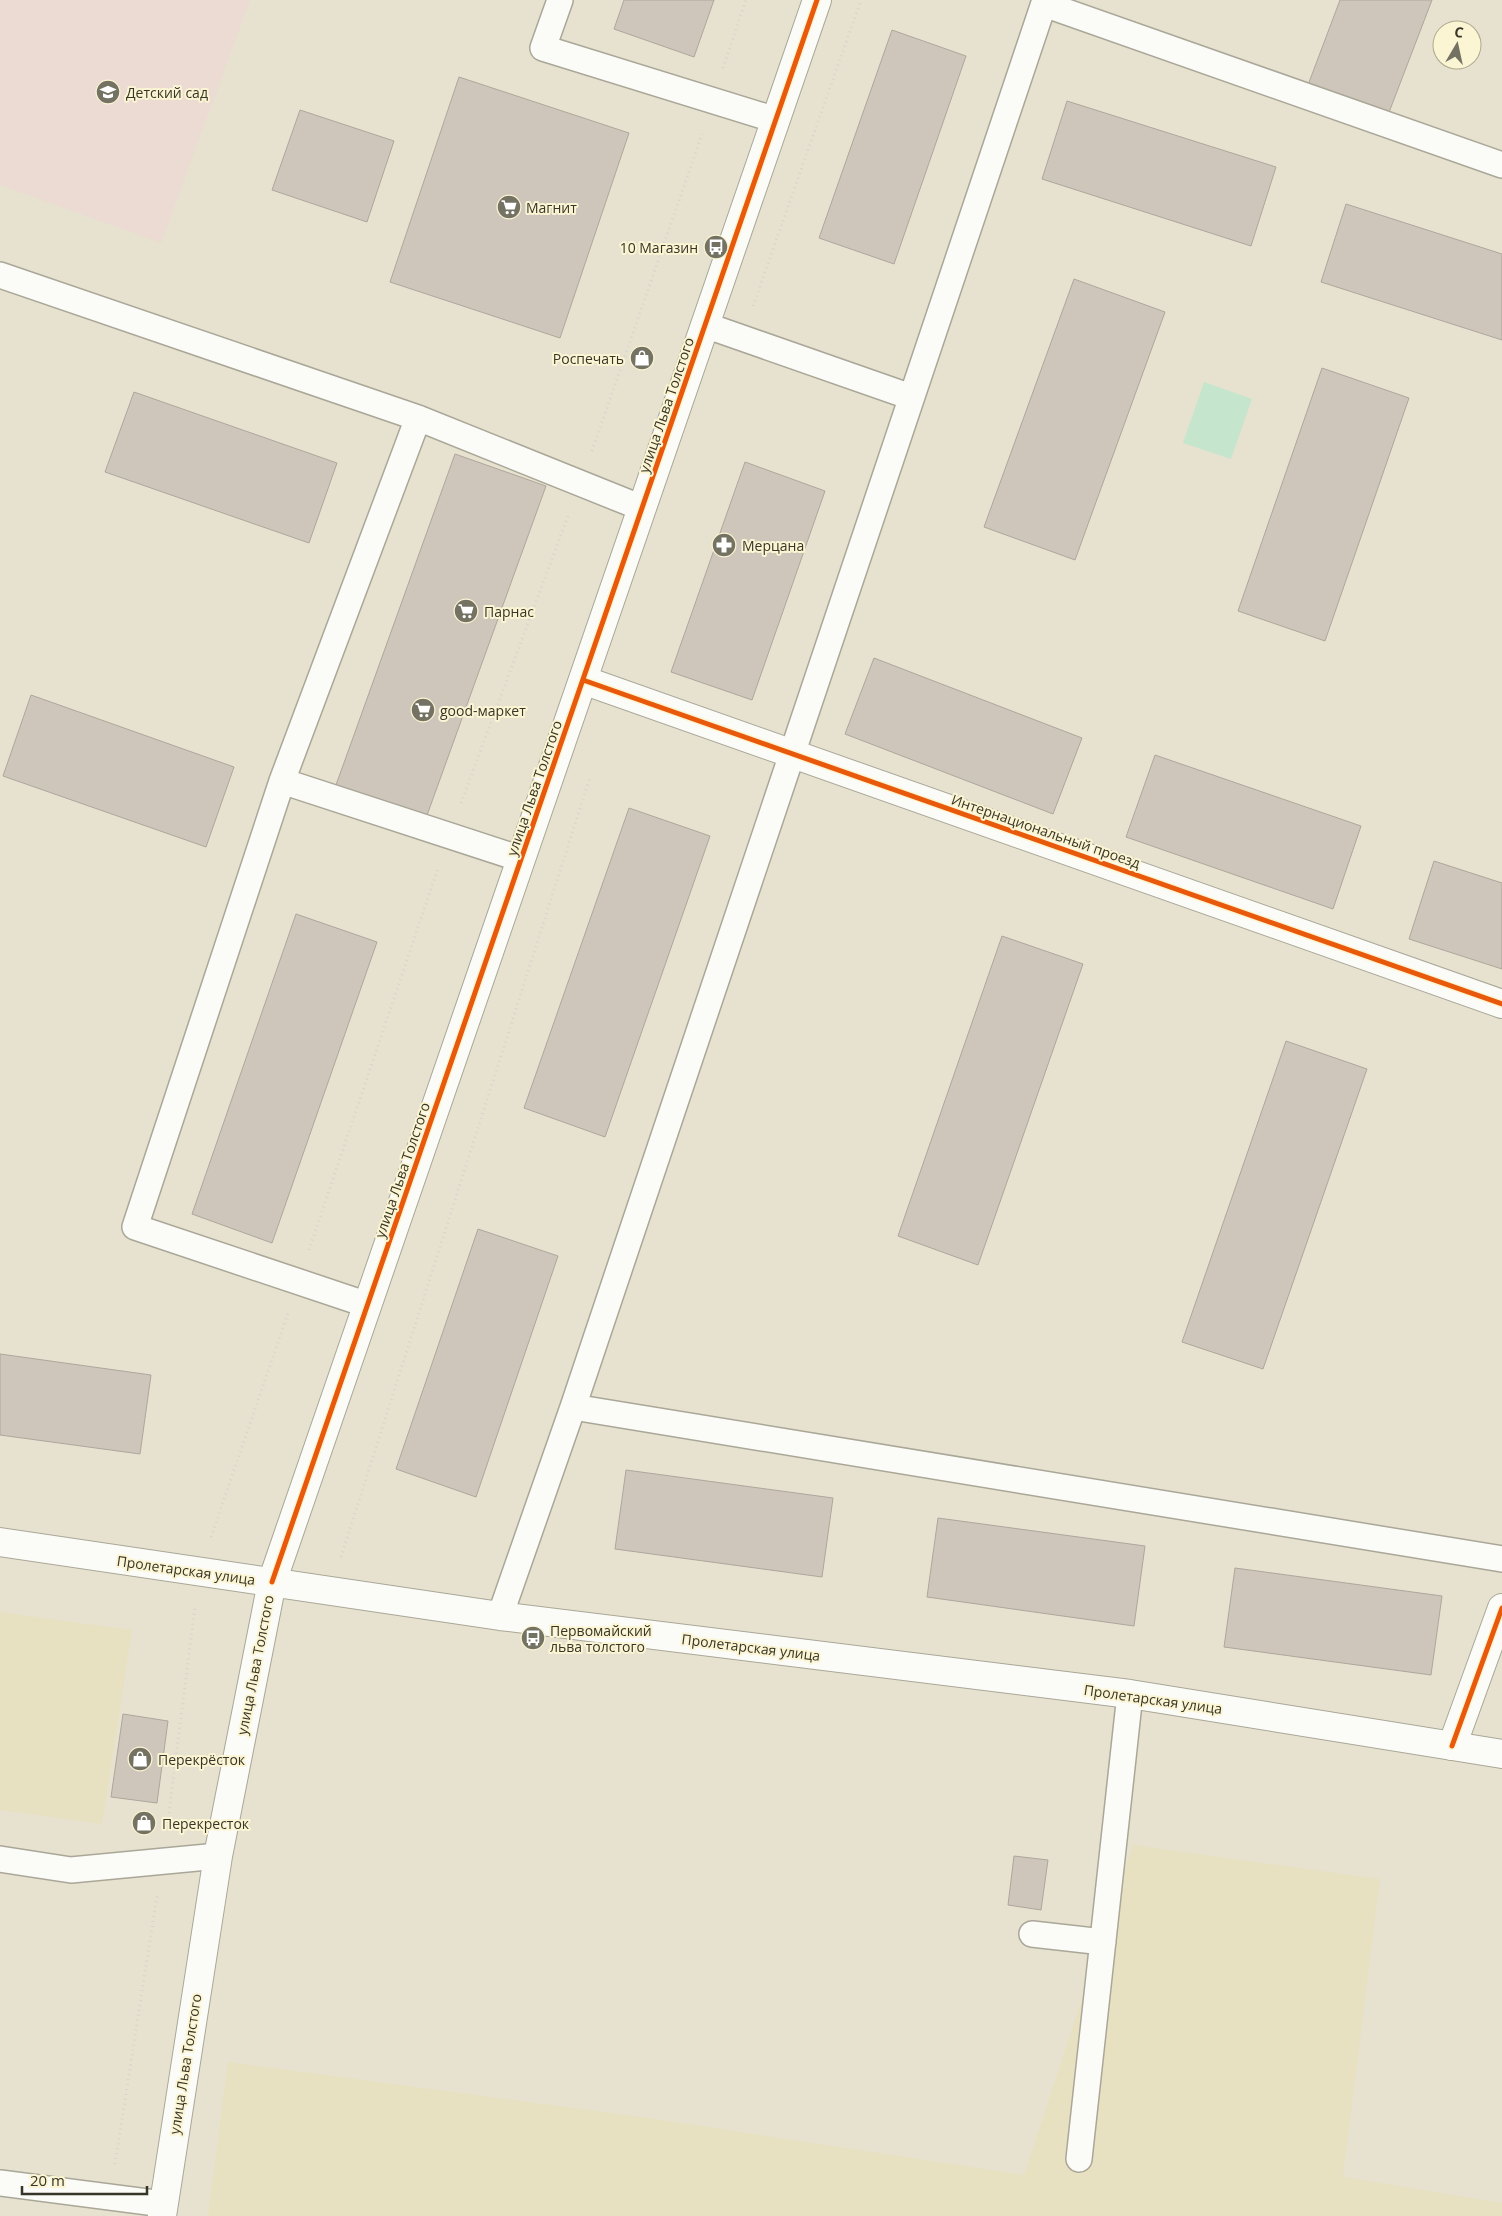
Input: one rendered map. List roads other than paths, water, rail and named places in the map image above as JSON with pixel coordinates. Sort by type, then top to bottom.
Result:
[{"type":"street","name":"улица Льва Толстого","points":[[162,2210],[218,1856],[272,1582],[817,0]]},
{"type":"street","name":"Интернациональный проезд","points":[[583,680],[1502,1004]]},
{"type":"street","name":"Пролетарская улица","points":[[0,1542],[500,1616],[1130,1694],[1502,1754]]},
{"type":"street","points":[[1452,1746],[1502,1608]]},
{"type":"lane","points":[[560,0],[543,48],[776,120]]},
{"type":"lane","points":[[500,1616],[573,1407],[1044,2],[1502,165]]},
{"type":"lane","points":[[0,275],[418,418],[642,508]]},
{"type":"lane","points":[[705,326],[911,397]]},
{"type":"lane","points":[[368,1305],[136,1226],[282,781],[418,418]]},
{"type":"lane","points":[[282,781],[521,859]]},
{"type":"lane","points":[[573,1407],[1502,1559]]},
{"type":"lane","points":[[1080,2160],[1130,1694]]},
{"type":"lane","points":[[0,1859],[71,1870],[218,1856]]},
{"type":"lane","points":[[1032,1934],[1103,1942]]},
{"type":"lane","points":[[0,2183],[162,2210]]},
{"type":"place","name":"Детский сад","points":[[108,92]]},
{"type":"place","name":"Магнит","points":[[509,207]]},
{"type":"place","name":"10 Магазин","points":[[716,247]]},
{"type":"place","name":"Роспечать","points":[[642,358]]},
{"type":"place","name":"Мерцана","points":[[724,545]]},
{"type":"place","name":"Парнас","points":[[466,611]]},
{"type":"place","name":"good-маркет","points":[[423,710]]},
{"type":"place","name":"Первомайский льва толстого","points":[[533,1638]]},
{"type":"place","name":"Перекрёсток","points":[[140,1759]]},
{"type":"place","name":"Перекресток","points":[[144,1823]]}]
